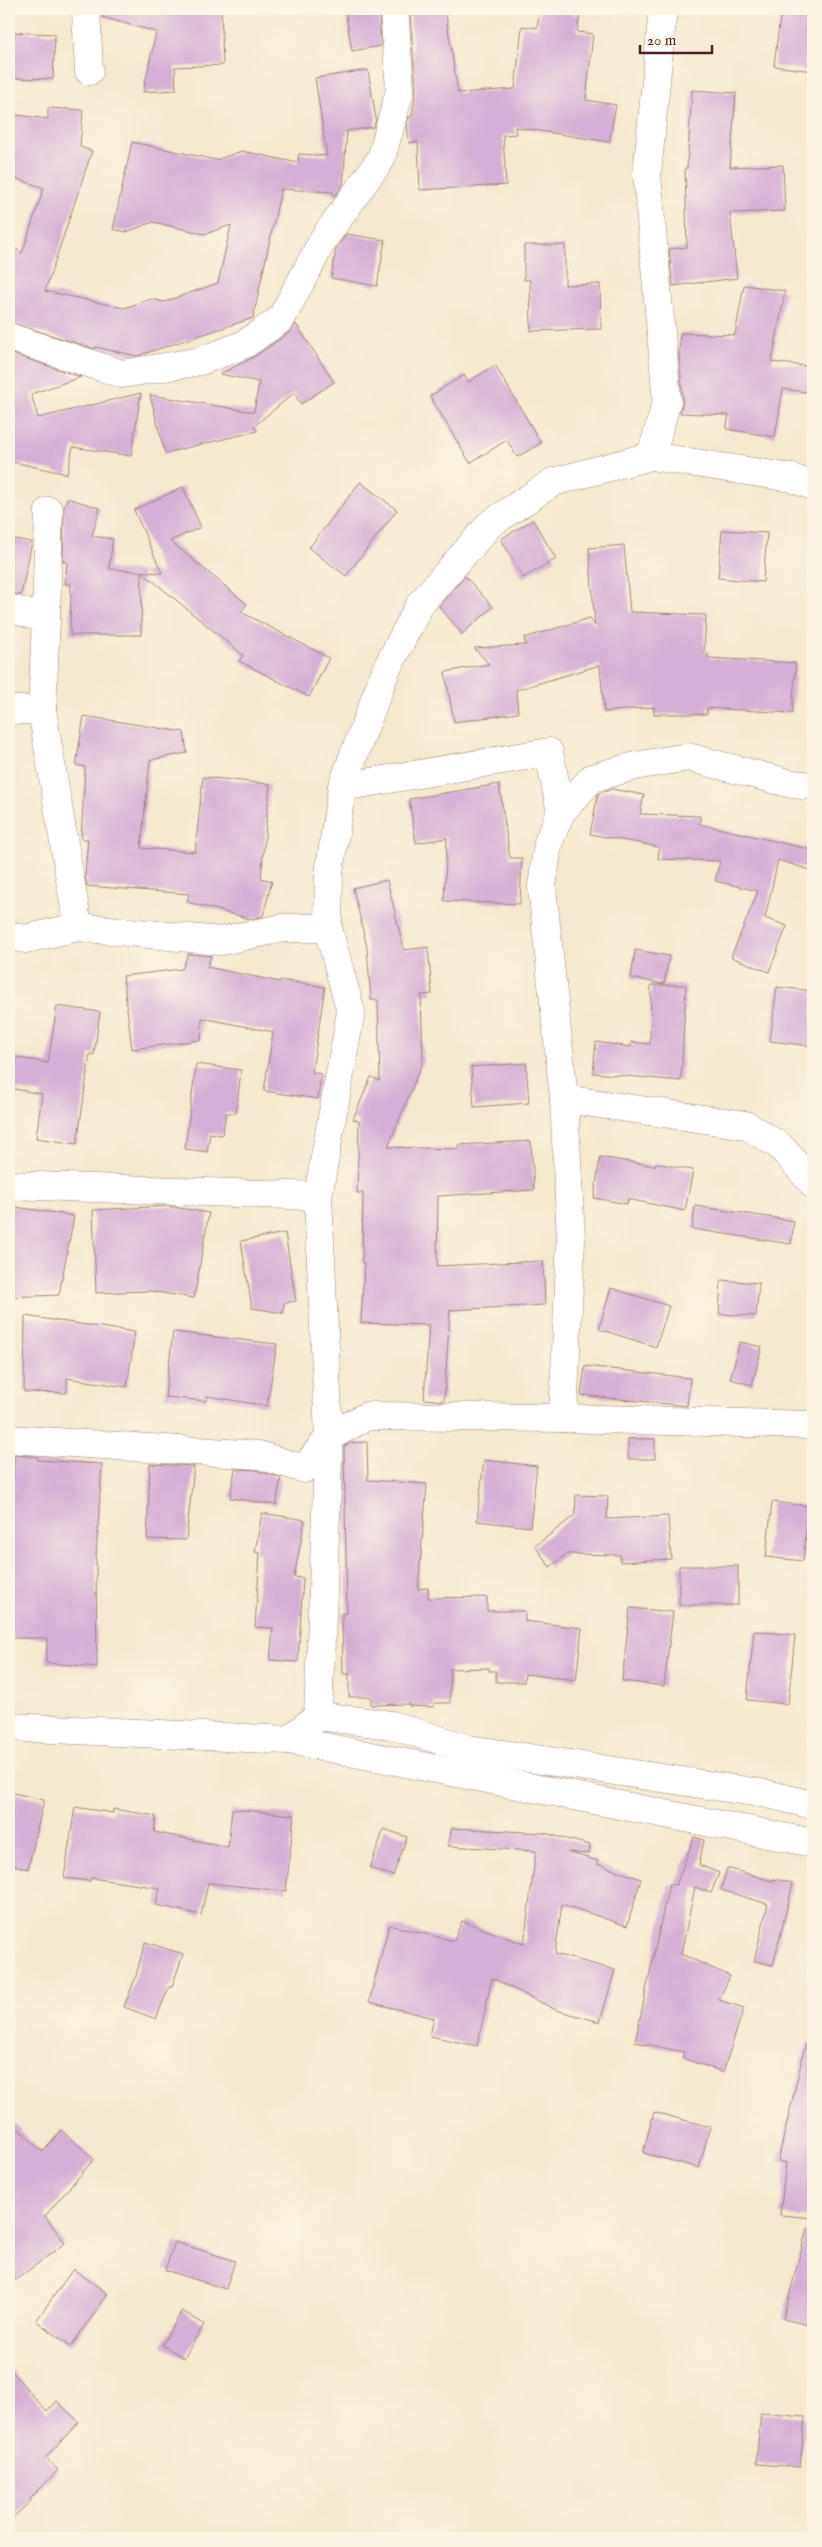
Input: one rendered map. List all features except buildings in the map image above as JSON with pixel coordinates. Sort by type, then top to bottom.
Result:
[{"type":"street","points":[[86,9],[89,71]]},
{"type":"street","points":[[9,337],[122,374],[202,361],[245,344],[281,319],[324,238],[382,159],[400,90],[394,9]]},
{"type":"street","points":[[651,456],[667,401],[647,174],[663,9]]},
{"type":"street","points":[[318,1716],[329,1436],[318,1196],[351,1012],[328,928],[329,873],[342,787],[386,670],[420,604],[490,524],[553,482],[651,456],[792,478],[813,486]]},
{"type":"street","points":[[49,511],[42,710],[78,927]]},
{"type":"street","points":[[9,608],[46,619]]},
{"type":"street","points":[[9,710],[42,710]]},
{"type":"street","points":[[342,787],[549,752],[561,812]]},
{"type":"street","points":[[563,1418],[570,1239],[564,1099],[542,887],[548,843],[561,812],[592,778],[635,766],[688,757],[792,784],[813,786]]},
{"type":"street","points":[[9,936],[25,939],[78,927],[220,941],[283,928],[328,928]]},
{"type":"street","points":[[564,1099],[746,1125],[780,1146],[813,1184]]},
{"type":"street","points":[[9,1185],[318,1196]]},
{"type":"street","points":[[9,1440],[259,1455],[304,1469],[329,1436],[367,1416],[563,1418],[813,1425]]},
{"type":"street","points":[[289,1740],[318,1716],[392,1725],[469,1749],[767,1794],[813,1805]]},
{"type":"street","points":[[9,1727],[289,1740],[813,1843]]}]
